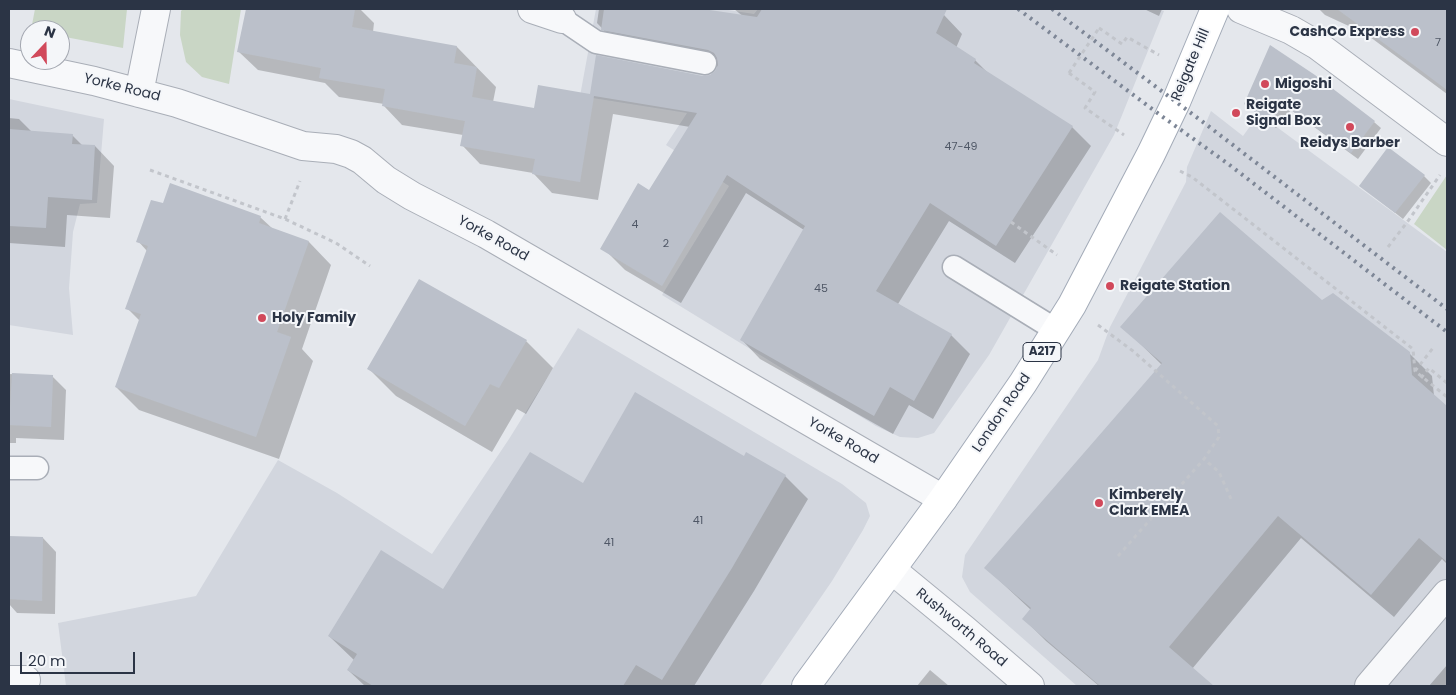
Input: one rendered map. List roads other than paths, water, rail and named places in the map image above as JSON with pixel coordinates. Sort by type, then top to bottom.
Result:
[{"type":"main road","name":"Reigate Hill","points":[[1167,120],[1215,9]]},
{"type":"main road","name":"London Road","points":[[806,686],[943,500],[1023,383],[1072,305],[1167,120]]},
{"type":"street","points":[[139,93],[156,9]]},
{"type":"street","points":[[532,9],[562,19]]},
{"type":"street","points":[[1241,9],[1292,30],[1317,45],[1447,142]]},
{"type":"street","name":"Yorke Road","points":[[9,63],[94,81],[177,103],[303,146],[336,149],[357,157],[386,180],[412,196],[486,234],[943,500]]},
{"type":"street","name":"Rushworth Road","points":[[892,570],[966,630],[1030,686]]},
{"type":"street","points":[[1369,686],[1447,594]]},
{"type":"lane","points":[[562,19],[596,42],[705,63]]},
{"type":"lane","points":[[954,267],[1056,330]]},
{"type":"lane","points":[[9,468],[37,468]]},
{"type":"railway","points":[[1018,9],[1227,163],[1447,332]]},
{"type":"railway","points":[[1052,9],[1447,309]]},
{"type":"place","name":"CashCo Express","points":[[1415,32]]},
{"type":"place","name":"Migoshi","points":[[1265,84]]},
{"type":"place","name":"Reigate Signal Box","points":[[1236,113]]},
{"type":"place","name":"Reidys Barber","points":[[1350,127]]},
{"type":"place","name":"Reigate Station","points":[[1110,286]]},
{"type":"place","name":"Holy Family","points":[[262,318]]},
{"type":"place","name":"Kimberely Clark EMEA","points":[[1099,503]]}]
